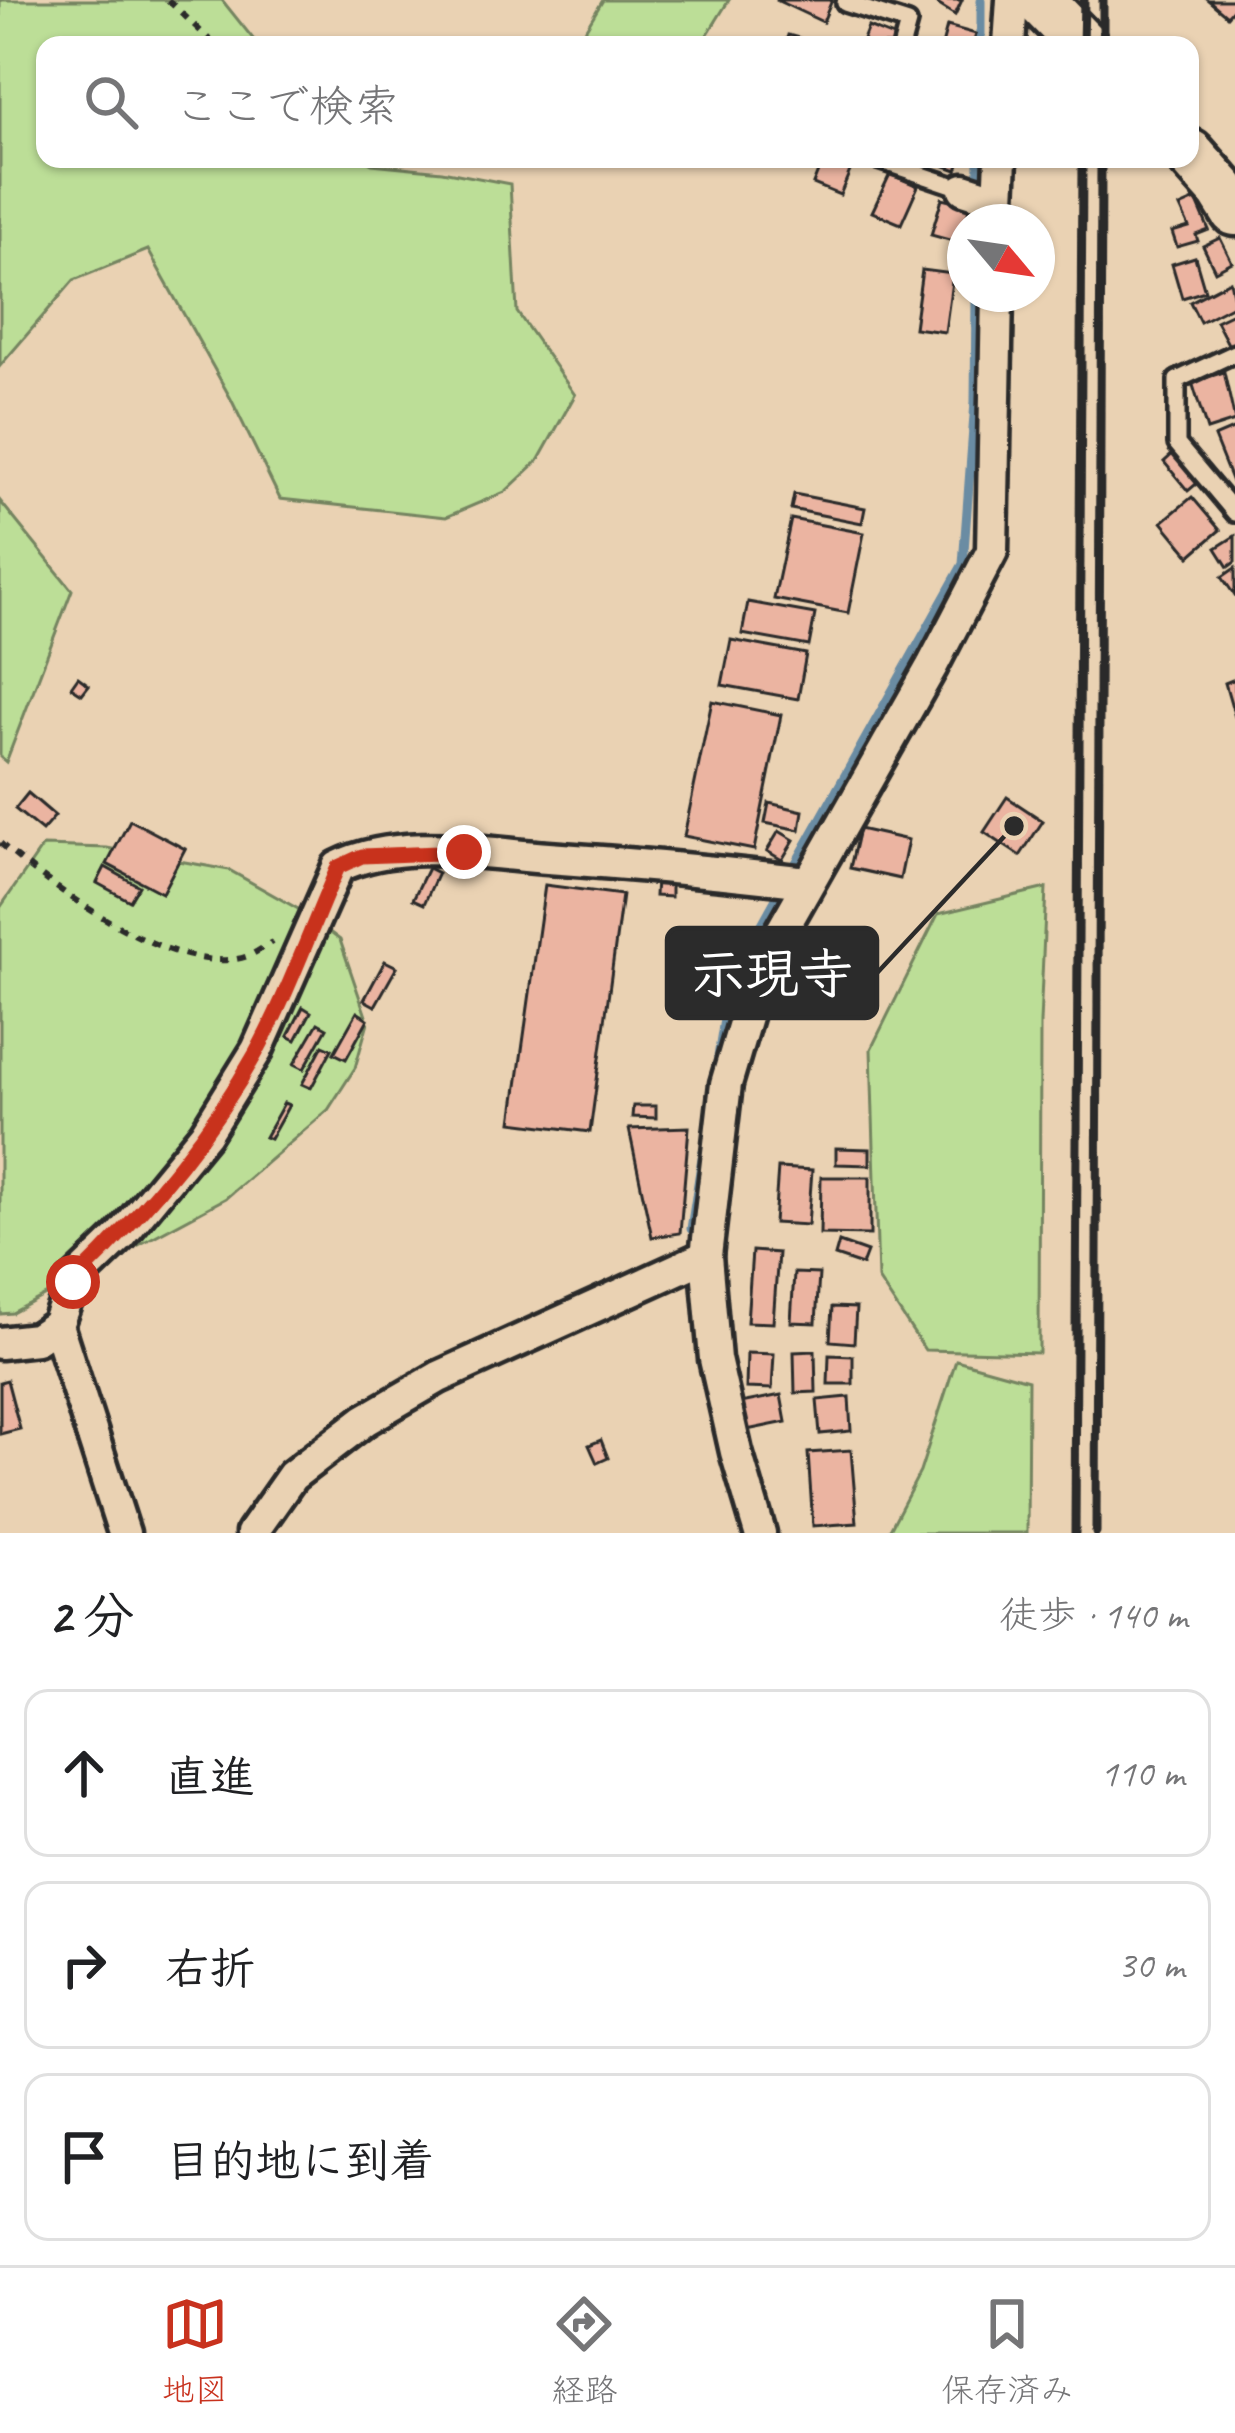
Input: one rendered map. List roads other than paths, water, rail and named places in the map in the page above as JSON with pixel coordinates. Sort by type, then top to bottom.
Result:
[{"type":"main road","points":[[1039,0],[1074,36]]},
{"type":"main road","points":[[1199,163],[1231,193]]},
{"type":"street","points":[[1010,36],[1012,0]]},
{"type":"street","points":[[987,202],[998,168]]},
{"type":"street","points":[[760,1533],[715,1359],[706,1256],[726,1084],[760,969],[794,880],[932,666],[992,551],[997,312]]},
{"type":"street","points":[[0,1343],[36,1339],[57,1325],[73,1282],[121,1236],[205,1134],[257,1050],[338,867],[362,856],[464,852],[794,880]]},
{"type":"street","points":[[252,1533],[292,1476],[365,1420],[439,1376],[706,1256]]},
{"type":"street","points":[[57,1325],[124,1533]]},
{"type":"lane","points":[[846,0],[844,3],[908,23],[904,36]]},
{"type":"lane","points":[[898,168],[987,202]]},
{"type":"lane","points":[[1235,353],[1177,380],[1177,401],[1178,444],[1235,513]]},
{"type":"waterway","points":[[981,0],[981,36]]},
{"type":"waterway","points":[[978,204],[979,168]]},
{"type":"waterway","points":[[716,1070],[730,981],[963,564],[975,402],[976,312]]},
{"type":"waterway","points":[[691,1229],[703,1151]]},
{"type":"railway","points":[[1083,36],[1084,0]]},
{"type":"railway","points":[[1103,0],[1103,36]]},
{"type":"railway","points":[[1075,1533],[1082,168]]},
{"type":"railway","points":[[1096,1533],[1101,168]]},
{"type":"place","name":"示現寺","points":[[1014,826]]}]
